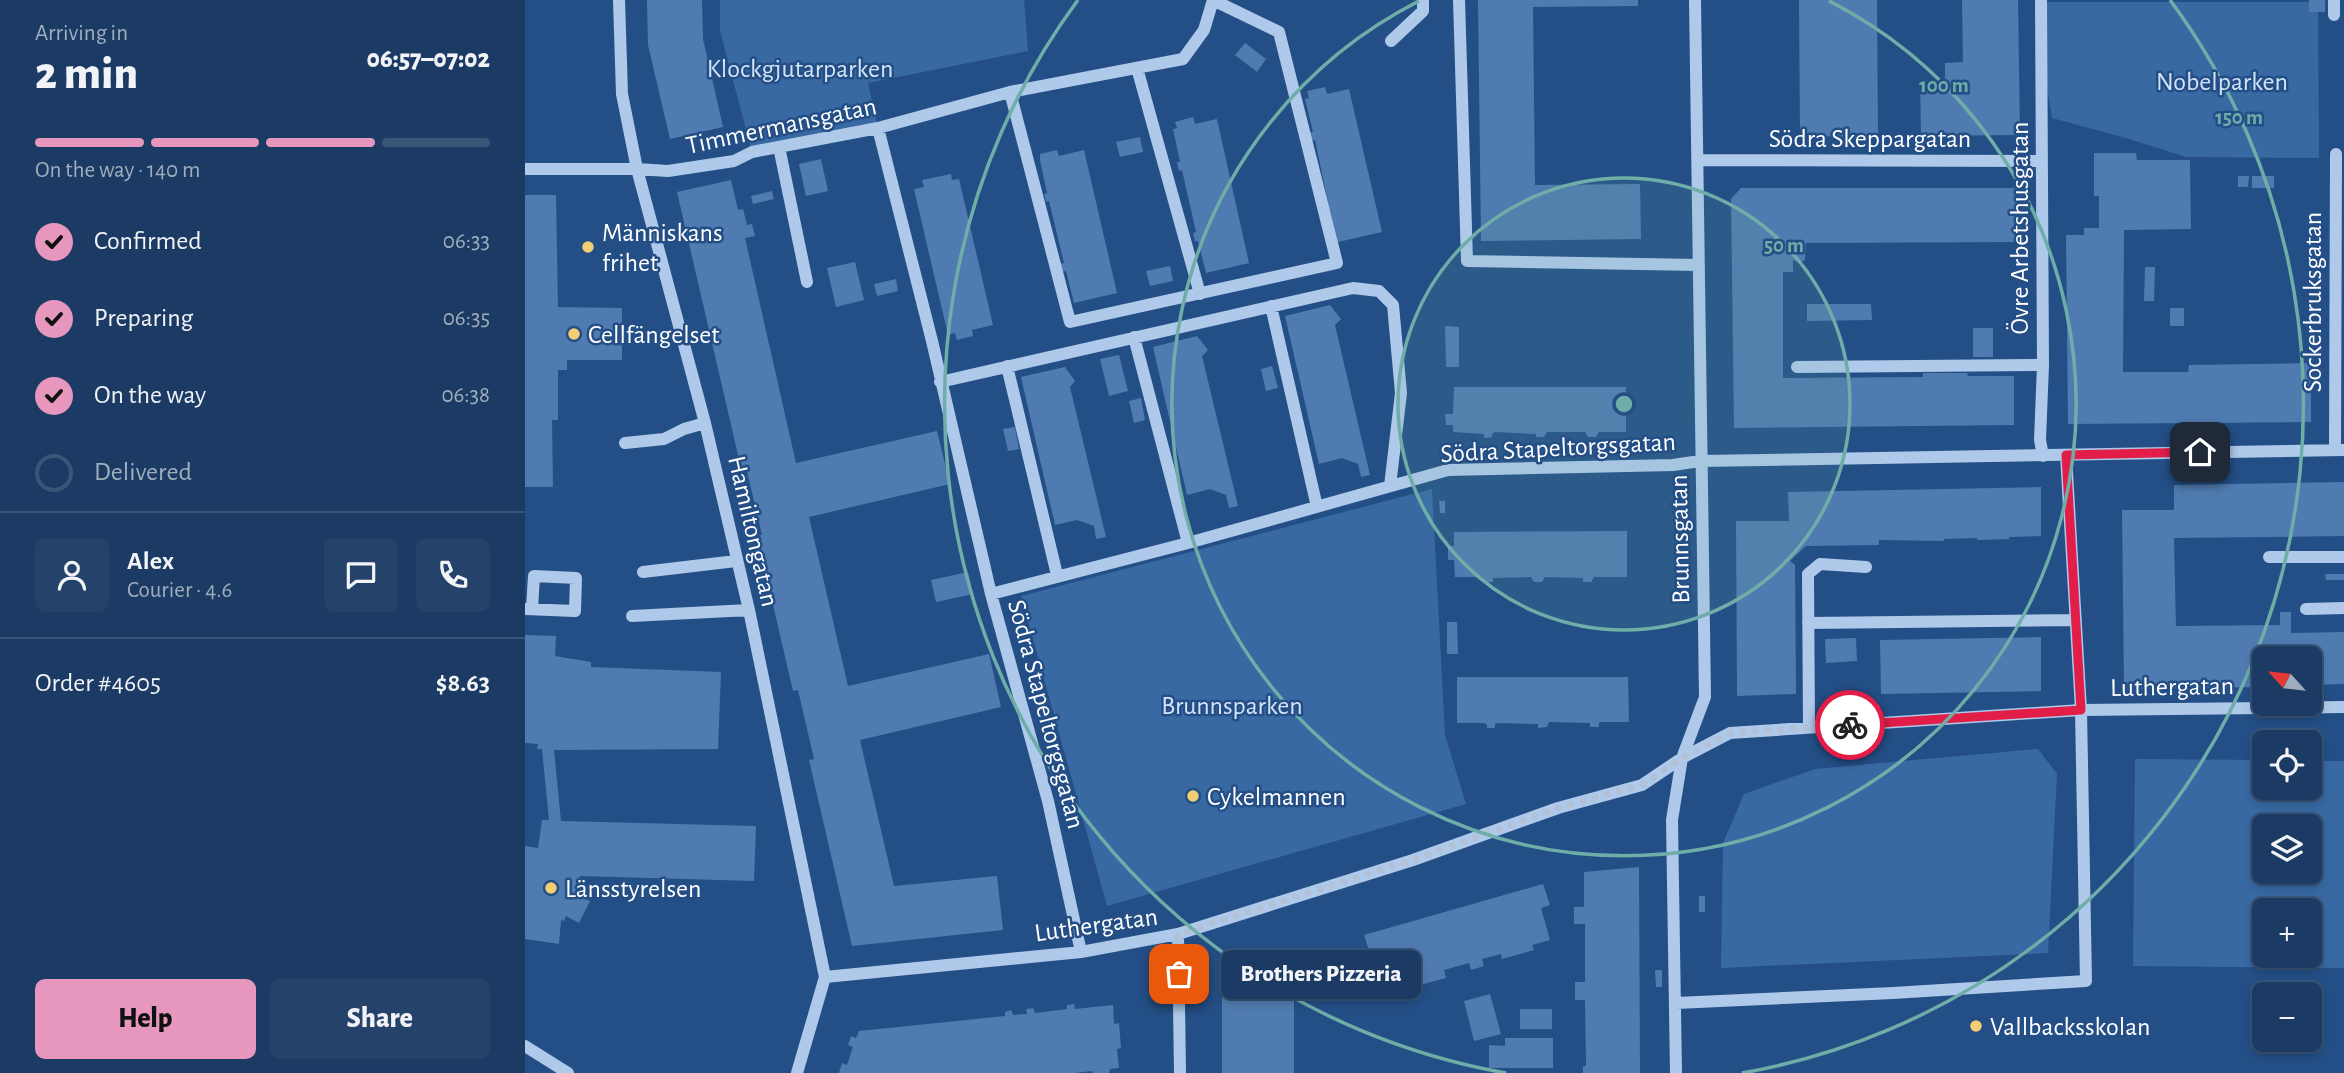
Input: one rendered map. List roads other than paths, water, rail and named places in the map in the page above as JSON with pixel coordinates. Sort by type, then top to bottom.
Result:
[{"type":"street","name":"Hamiltongatan","points":[[619,0],[622,94],[637,169],[705,423],[749,610],[825,977],[797,1073]]},
{"type":"street","name":"Timmermansgatan","points":[[525,169],[668,171],[734,162],[752,152],[878,128],[1010,92],[1184,59],[1204,30],[1213,0]]},
{"type":"street","points":[[1010,92],[1070,322],[1337,263],[1279,32],[1213,0]]},
{"type":"street","points":[[1391,41],[1423,11],[1423,0]]},
{"type":"street","points":[[1459,0],[1467,261],[1699,265]]},
{"type":"street","name":"Brunnsgatan","points":[[1676,1073],[1672,820],[1682,758],[1705,697],[1695,0]]},
{"type":"street","name":"Övre Arbetshusgatan","points":[[2041,0],[2043,365],[2040,440],[2043,456]]},
{"type":"street","points":[[2334,0],[2334,15]]},
{"type":"street","points":[[1137,68],[1200,294]]},
{"type":"street","points":[[878,128],[932,341],[991,594]]},
{"type":"street","points":[[779,147],[807,282]]},
{"type":"street","name":"Sockerbruksgatan","points":[[2336,154],[2339,450]]},
{"type":"street","name":"Södra Skeppargatan","points":[[1698,160],[2042,162]]},
{"type":"street","points":[[940,382],[1353,288],[1379,291],[1393,305],[1401,393],[1390,486]]},
{"type":"street","points":[[1271,306],[1317,507]]},
{"type":"street","points":[[1135,337],[1188,543]]},
{"type":"street","points":[[1797,367],[2043,365]]},
{"type":"street","points":[[1007,366],[1058,575]]},
{"type":"street","points":[[625,443],[664,439],[705,423]]},
{"type":"street","name":"Södra Stapeltorgsgatan","points":[[1081,952],[1048,801],[991,594],[1188,543],[1448,470],[1672,465],[1700,461],[2339,450]]},
{"type":"street","points":[[1676,1003],[2086,981],[2081,710],[2066,455]]},
{"type":"street","points":[[2269,557],[2344,557]]},
{"type":"street","points":[[643,572],[736,561]]},
{"type":"street","points":[[1809,728],[1808,574],[1820,564],[1867,567]]},
{"type":"street","points":[[2306,610],[2344,608]]},
{"type":"street","points":[[632,616],[749,610]]},
{"type":"street","points":[[1808,623],[2076,620]]},
{"type":"street","name":"Luthergatan","points":[[825,977],[1081,952],[1178,934],[1413,860],[1558,808],[1642,785],[1682,758],[1731,733],[2081,710],[2344,707]]},
{"type":"street","points":[[1178,934],[1180,1073]]},
{"type":"street","points":[[525,1046],[552,1069],[568,1073]]},
{"type":"place","name":"Människans frihet","points":[[588,247]]},
{"type":"place","name":"Cellfängelset","points":[[574,334]]},
{"type":"place","name":"Cykelmannen","points":[[1193,796]]},
{"type":"place","name":"Länsstyrelsen","points":[[551,888]]},
{"type":"place","name":"Brothers Pizzeria","points":[[1179,974]]},
{"type":"place","name":"Vallbacksskolan","points":[[1976,1026]]},
{"type":"park label","name":"Klockgjutarparken","points":[[800,68]]},
{"type":"park label","name":"Nobelparken","points":[[2222,81]]},
{"type":"park label","name":"Brunnsparken","points":[[1232,705]]}]
